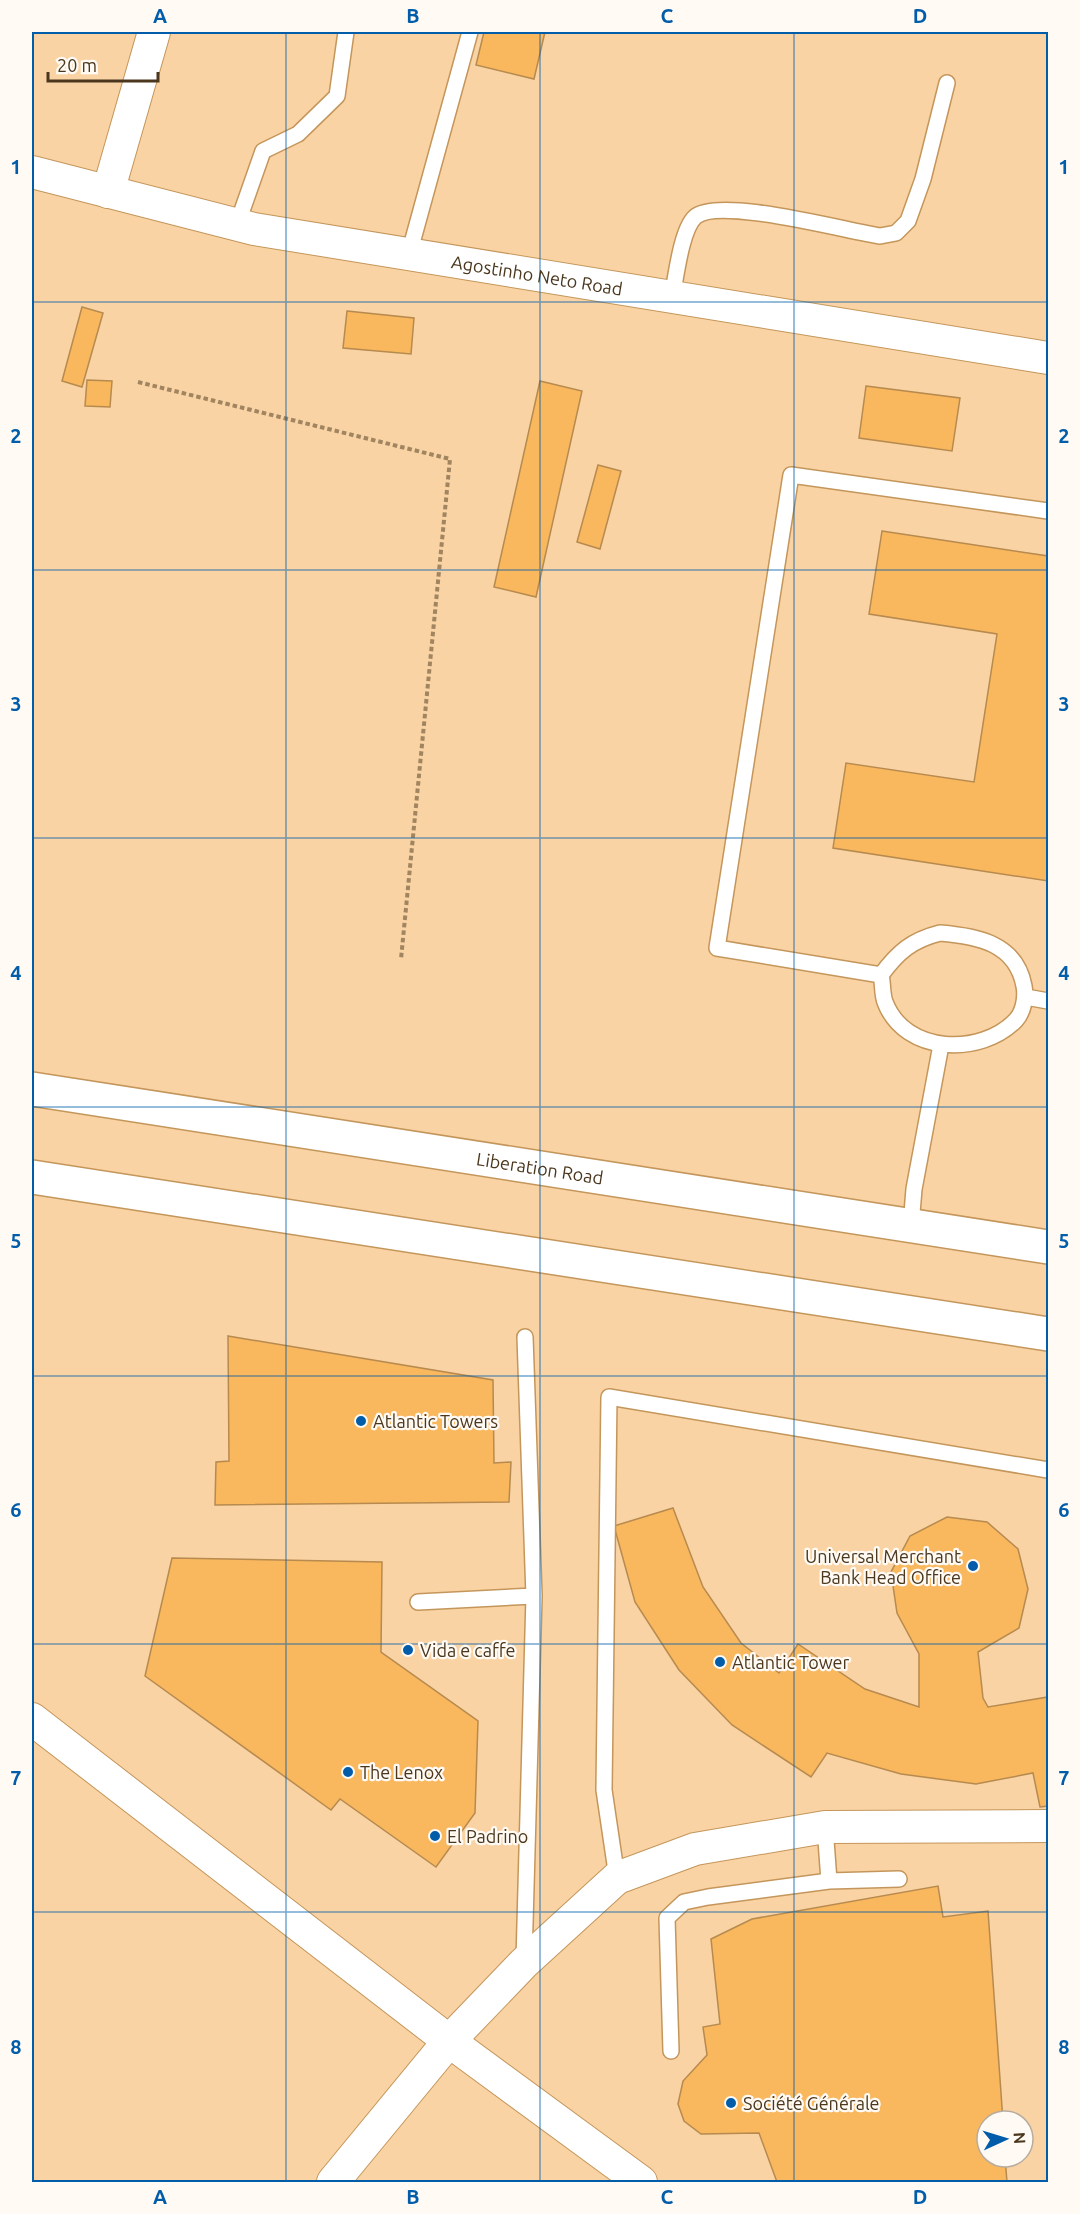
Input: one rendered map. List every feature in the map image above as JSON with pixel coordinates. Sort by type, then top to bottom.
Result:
[{"type":"highway","name":"Liberation Road","points":[[32,1089],[1048,1247]]},
{"type":"highway","points":[[32,1177],[1048,1334]]},
{"type":"street","points":[[108,192],[154,32]]},
{"type":"street","name":"Agostinho Neto Road","points":[[32,172],[237,225],[1048,358]]},
{"type":"street","points":[[32,1719],[449,2041],[641,2182]]},
{"type":"street","points":[[333,2182],[449,2041],[524,1963],[617,1878],[695,1849],[825,1827],[1048,1826]]},
{"type":"lane","points":[[237,225],[263,152],[298,134],[337,96],[346,32]]},
{"type":"lane","points":[[409,254],[470,32]]},
{"type":"lane","points":[[672,297],[686,234],[695,217],[713,210],[764,213],[880,236],[896,233],[908,221],[923,179],[947,83]]},
{"type":"lane","points":[[881,975],[717,948],[791,475],[1048,512]]},
{"type":"lane","points":[[940,933],[975,936],[1005,951],[1022,972],[1026,997],[1018,1019],[994,1036],[971,1044],[941,1045],[921,1039],[899,1023],[885,1002],[881,975],[895,955],[917,939],[940,933]]},
{"type":"lane","points":[[1026,997],[1048,1001]]},
{"type":"lane","points":[[911,1226],[914,1189],[941,1045]]},
{"type":"lane","points":[[524,1963],[534,1596],[525,1337]]},
{"type":"lane","points":[[617,1878],[604,1790],[609,1397],[1048,1470]]},
{"type":"lane","points":[[418,1602],[534,1596]]},
{"type":"lane","points":[[825,1827],[829,1881]]},
{"type":"lane","points":[[671,2051],[667,1918],[684,1902],[829,1881],[899,1879]]},
{"type":"path","points":[[138,382],[450,459],[401,959]]},
{"type":"building","points":[[484,32],[545,32],[534,79],[476,65]]},
{"type":"building","points":[[82,307],[103,313],[82,387],[62,381]]},
{"type":"building","points":[[347,311],[414,318],[411,354],[343,348]]},
{"type":"building","points":[[87,380],[112,381],[110,407],[85,406]]},
{"type":"building","points":[[540,381],[582,391],[536,597],[494,587]]},
{"type":"building","points":[[866,386],[960,398],[952,451],[859,438]]},
{"type":"building","points":[[598,465],[621,471],[600,549],[577,542]]},
{"type":"building","points":[[882,531],[1048,556],[1048,881],[833,848],[846,763],[974,782],[997,634],[869,614]]},
{"type":"building","name":"Atlantic Towers","points":[[228,1336],[493,1380],[494,1463],[511,1462],[509,1502],[215,1505],[216,1462],[229,1461]]},
{"type":"building","name":"Atlantic Tower","points":[[673,1508],[703,1587],[741,1643],[779,1673],[798,1644],[865,1689],[919,1707],[919,1654],[897,1613],[891,1572],[910,1536],[947,1517],[987,1522],[1018,1549],[1028,1589],[1019,1628],[978,1652],[983,1698],[988,1707],[1048,1697],[1048,1806],[1040,1807],[1033,1773],[976,1784],[901,1774],[827,1753],[811,1777],[732,1725],[679,1670],[635,1602],[614,1526]]},
{"type":"building","points":[[172,1558],[382,1562],[381,1652],[478,1721],[475,1813],[436,1867],[340,1799],[331,1810],[145,1676]]},
{"type":"building","points":[[938,1886],[943,1917],[988,1911],[1002,2109],[975,2109],[975,2169],[1006,2169],[1007,2182],[777,2182],[759,2133],[701,2134],[684,2121],[678,2104],[683,2081],[707,2055],[703,2027],[720,2024],[711,1939],[752,1919]]},
{"type":"place","name":"Atlantic Towers","points":[[361,1421]]},
{"type":"place","name":"Universal Merchant Bank Head Office","points":[[973,1566]]},
{"type":"place","name":"Vida e caffe","points":[[408,1650]]},
{"type":"place","name":"Atlantic Tower","points":[[720,1662]]},
{"type":"place","name":"The Lenox","points":[[348,1772]]},
{"type":"place","name":"El Padrino","points":[[435,1836]]},
{"type":"place","name":"Société Générale","points":[[731,2103]]}]
